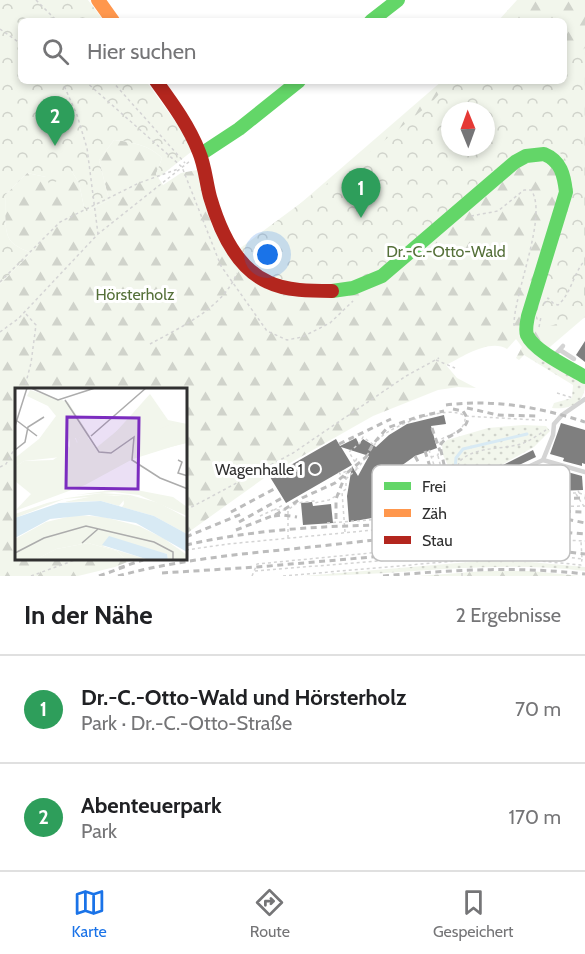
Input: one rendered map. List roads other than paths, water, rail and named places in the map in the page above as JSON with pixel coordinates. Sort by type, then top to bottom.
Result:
[{"type":"street","points":[[98,0],[110,18]]},
{"type":"street","points":[[375,18],[398,0]]},
{"type":"street","points":[[158,84],[181,117],[201,154],[214,208],[235,251],[253,273],[274,285],[326,292],[352,290],[382,276],[515,162],[535,153],[554,157],[560,165],[566,192],[528,315],[526,332],[528,337],[541,349],[559,351],[585,377]]},
{"type":"street","points":[[201,154],[247,124],[295,84]]},
{"type":"lane","points":[[559,351],[574,359]]},
{"type":"lane","points":[[543,460],[553,435],[554,424],[562,415],[584,400]]},
{"type":"lane","points":[[532,465],[543,460],[560,465]]},
{"type":"lane","points":[[570,468],[585,472]]},
{"type":"waterway","points":[[455,465],[456,458],[463,449],[527,434]]},
{"type":"railway","points":[[446,405],[482,403],[516,406],[551,412],[585,422]]},
{"type":"railway","points":[[467,408],[498,415],[536,416]]},
{"type":"railway","points":[[444,465],[440,446],[446,439],[463,428],[468,419],[463,411],[453,409]]},
{"type":"railway","points":[[236,530],[277,514],[302,498],[335,483],[366,457],[373,444],[387,428],[417,417],[444,411]]},
{"type":"railway","points":[[339,444],[391,419]]},
{"type":"railway","points":[[432,428],[440,451]]},
{"type":"railway","points":[[425,451],[429,465]]},
{"type":"railway","points":[[415,456],[420,465]]},
{"type":"railway","points":[[336,519],[336,499],[345,476]]},
{"type":"railway","points":[[231,512],[276,488]]},
{"type":"railway","points":[[239,522],[282,498]]},
{"type":"railway","points":[[570,498],[585,498]]},
{"type":"railway","points":[[570,512],[585,512]]},
{"type":"railway","points":[[188,536],[244,513]]},
{"type":"railway","points":[[274,516],[297,517]]},
{"type":"railway","points":[[570,520],[585,523]]},
{"type":"railway","points":[[188,545],[289,529],[372,526]]},
{"type":"railway","points":[[570,533],[585,534]]},
{"type":"railway","points":[[118,576],[219,557],[372,541]]},
{"type":"railway","points":[[570,552],[585,554]]},
{"type":"railway","points":[[162,573],[372,557]]},
{"type":"railway","points":[[119,568],[140,561]]},
{"type":"railway","points":[[99,576],[127,566]]},
{"type":"railway","points":[[383,576],[484,570],[534,570],[585,574]]},
{"type":"place","name":"Abenteuerpark","points":[[55,146]]},
{"type":"place","name":"Dr.-C.-Otto-Wald und Hörsterholz","points":[[361,218]]},
{"type":"place","name":"Wagenhalle 1","points":[[315,469]]},
{"type":"park label","name":"Dr.-C.-Otto-Wald","points":[[446,251]]},
{"type":"park label","name":"Hörsterholz","points":[[135,294]]}]
